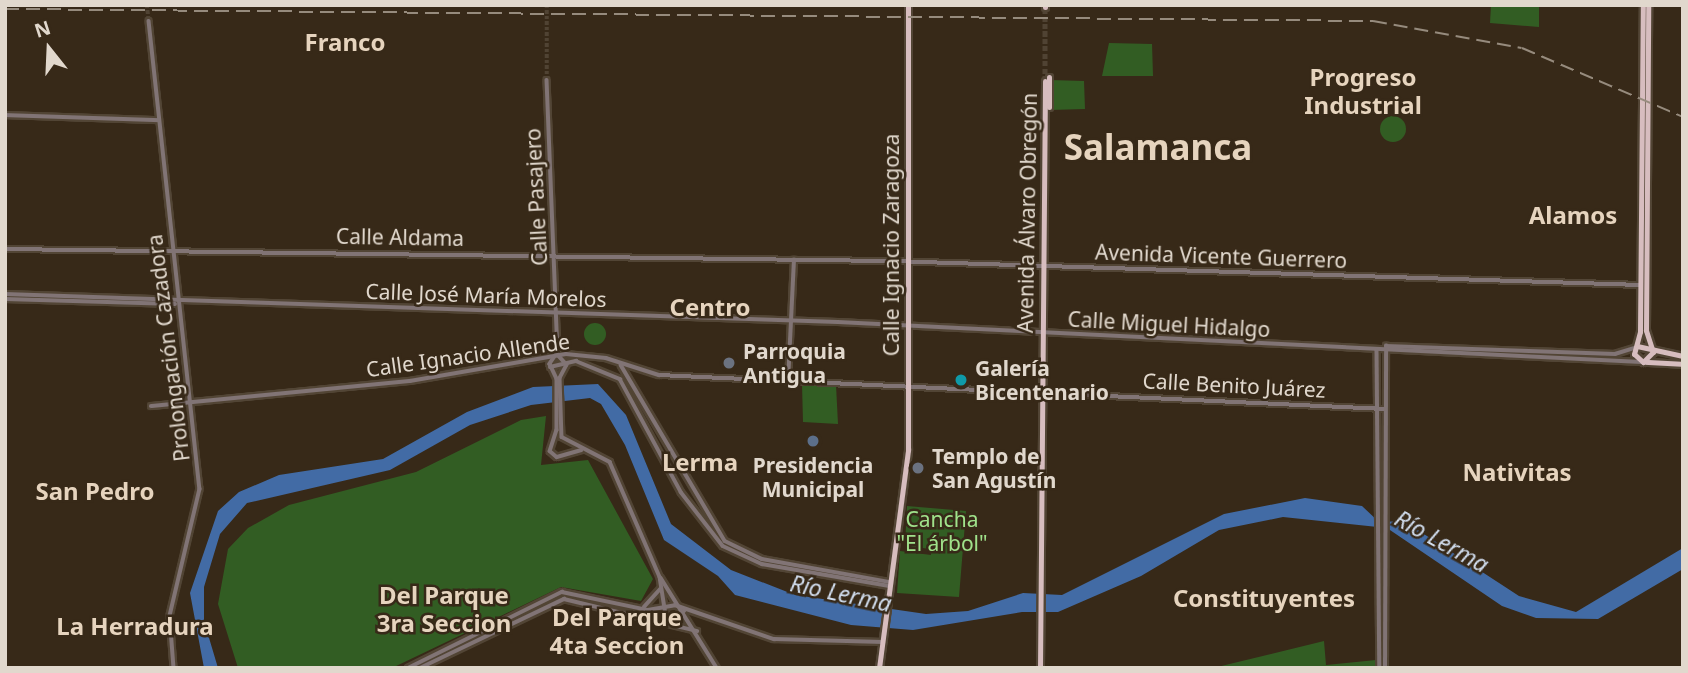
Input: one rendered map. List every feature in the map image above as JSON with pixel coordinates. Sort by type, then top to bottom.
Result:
[{"type":"main road","name":"Calle Ignacio Zaragoza","points":[[879,668],[903,485],[908,5]]},
{"type":"main road","points":[[1643,362],[1635,348],[1643,285],[1646,5]]},
{"type":"main road","name":"Avenida Álvaro Obregón","points":[[1038,668],[1045,78]]},
{"type":"main road","points":[[1643,285],[1651,346],[1651,358],[1643,362]]},
{"type":"main road","points":[[1635,348],[1651,346],[1683,356]]},
{"type":"main road","points":[[1643,362],[1683,364]]},
{"type":"street","name":"Prolongación Cazadora","points":[[149,21],[177,302],[200,496],[171,608],[174,668]]},
{"type":"street","name":"Calle Pasajero","points":[[547,80],[558,355]]},
{"type":"street","points":[[5,115],[158,121]]},
{"type":"street","name":"Calle Aldama","points":[[5,249],[554,254],[794,260]]},
{"type":"street","name":"Avenida Vicente Guerrero","points":[[794,260],[906,261],[1643,285]]},
{"type":"street","points":[[788,382],[794,260]]},
{"type":"street","name":"Calle José María Morelos","points":[[5,296],[791,321]]},
{"type":"street","name":"Calle Miguel Hidalgo","points":[[791,321],[1386,349]]},
{"type":"street","points":[[1386,349],[1615,354],[1635,348]]},
{"type":"street","points":[[1377,349],[1383,470]]},
{"type":"street","points":[[1386,349],[1643,362]]},
{"type":"street","points":[[1383,668],[1386,349]]},
{"type":"street","points":[[1615,354],[1615,361]]},
{"type":"street","points":[[550,367],[558,355],[567,365]]},
{"type":"street","name":"Calle Ignacio Allende","points":[[151,406],[482,371],[558,355],[585,356],[618,362],[650,375],[788,382]]},
{"type":"street","points":[[585,356],[567,365],[559,379],[558,433],[552,443],[554,456],[586,449]]},
{"type":"street","points":[[573,361],[611,373],[630,392],[681,492],[723,546],[762,564],[892,584]]},
{"type":"street","points":[[618,362],[725,541],[762,559],[892,584]]},
{"type":"street","points":[[550,367],[567,365]]},
{"type":"street","points":[[550,367],[559,379]]},
{"type":"street","name":"Calle Benito Juárez","points":[[788,382],[1385,409]]},
{"type":"street","points":[[558,433],[571,446],[603,455],[613,468],[660,577],[664,607],[670,621]]},
{"type":"street","points":[[552,443],[566,443]]},
{"type":"street","points":[[571,446],[571,452]]},
{"type":"street","points":[[660,577],[684,611],[717,668]]},
{"type":"street","points":[[640,608],[655,601],[662,586]]},
{"type":"street","points":[[408,668],[559,593],[640,608],[664,607],[684,611],[775,639],[884,639]]},
{"type":"street","points":[[420,668],[564,599],[670,621],[697,632]]},
{"type":"street","points":[[670,621],[684,611]]},
{"type":"green space","points":[[1491,5],[1539,5],[1539,27],[1490,23]]},
{"type":"green space","points":[[1109,43],[1152,44],[1153,76],[1102,76]]},
{"type":"green space","points":[[1050,80],[1084,81],[1085,109],[1050,110]]},
{"type":"green space","points":[[1393,116],[1402,120],[1406,129],[1402,138],[1393,142],[1384,138],[1380,129],[1384,120]]},
{"type":"green space","points":[[591,323],[599,323],[606,330],[606,338],[599,345],[591,345],[584,338],[584,330]]},
{"type":"green space","points":[[802,384],[836,385],[838,424],[803,422]]},
{"type":"green space","points":[[546,416],[541,465],[588,460],[653,579],[641,601],[561,587],[392,668],[238,668],[218,604],[228,549],[248,528],[289,505],[416,472],[521,420]]},
{"type":"green space","name":"Cancha \"El árbol\"","points":[[907,506],[966,511],[959,597],[897,593],[900,551],[931,555],[931,549],[905,546]]},
{"type":"green space","points":[[1324,641],[1326,665],[1376,660],[1376,668],[1213,668]]},
{"type":"water","points":[[598,384],[626,415],[671,524],[731,570],[795,595],[926,614],[968,611],[1023,593],[1062,595],[1224,514],[1305,498],[1362,506],[1379,522],[1404,521],[1519,596],[1576,612],[1683,548],[1683,569],[1598,619],[1536,618],[1502,606],[1387,528],[1283,517],[1219,530],[1141,576],[1058,612],[1022,612],[913,630],[851,625],[735,595],[718,576],[664,540],[625,445],[601,404],[590,398],[531,405],[470,425],[390,470],[247,503],[220,534],[204,587],[204,621],[218,668],[204,668],[190,593],[218,511],[239,492],[279,475],[383,459],[467,412],[533,387]]},
{"type":"tunnel","points":[[147,5],[149,21]]},
{"type":"tunnel","points":[[547,5],[547,80]]},
{"type":"tunnel","points":[[1045,7],[1045,81]]},
{"type":"railway","points":[[5,9],[1373,21],[1522,48],[1683,117]]},
{"type":"place","name":"Parroquia Antigua","points":[[729,363]]},
{"type":"place","name":"Galería Bicentenario","points":[[961,380]]},
{"type":"place","name":"Presidencia Municipal","points":[[813,441]]},
{"type":"place","name":"Templo de San Agustín","points":[[918,468]]},
{"type":"district","name":"Franco","points":[[345,42]]},
{"type":"district","name":"Progreso Industrial","points":[[1363,91]]},
{"type":"district","name":"Salamanca","points":[[1158,147]]},
{"type":"district","name":"Alamos","points":[[1573,215]]},
{"type":"district","name":"Centro","points":[[710,307]]},
{"type":"district","name":"Lerma","points":[[700,462]]},
{"type":"district","name":"Nativitas","points":[[1517,472]]},
{"type":"district","name":"San Pedro","points":[[95,491]]},
{"type":"district","name":"Constituyentes","points":[[1264,598]]},
{"type":"district","name":"Del Parque 3ra Seccion","points":[[444,609]]},
{"type":"district","name":"La Herradura","points":[[135,626]]},
{"type":"district","name":"Del Parque 4ta Seccion","points":[[617,631]]},
{"type":"water label","name":"Río Lerma","points":[[1442,541]]},
{"type":"water label","name":"Río Lerma","points":[[841,593]]}]
